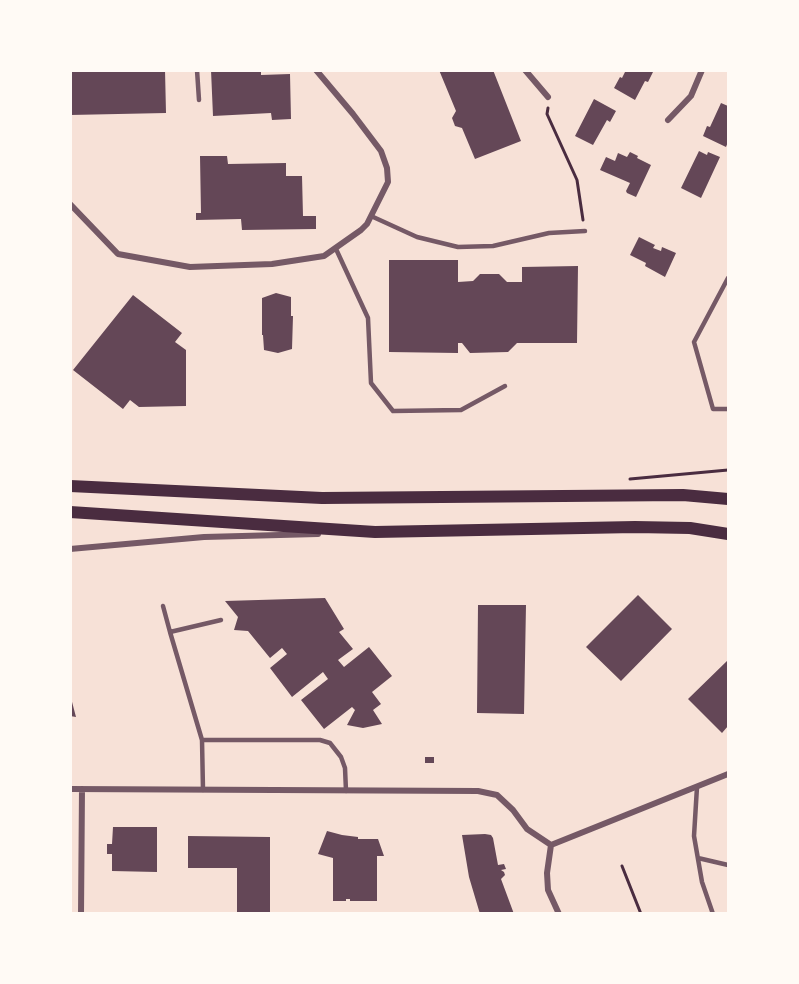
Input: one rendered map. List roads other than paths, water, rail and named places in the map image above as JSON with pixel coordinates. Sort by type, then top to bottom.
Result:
[{"type":"main road","points":[[70,486],[321,498],[683,495],[729,499]]},
{"type":"main road","points":[[70,512],[375,532],[635,527],[690,528],[729,534]]},
{"type":"street","points":[[70,204],[118,254],[190,267],[272,264],[324,256],[362,230],[388,182],[387,168],[381,152],[316,70]]},
{"type":"street","points":[[525,70],[548,97]]},
{"type":"street","points":[[668,120],[691,96],[702,70]]},
{"type":"street","points":[[70,549],[204,537],[375,532]]},
{"type":"street","points":[[551,845],[729,774]]},
{"type":"street","points":[[70,789],[478,791],[497,795],[528,829],[551,845]]},
{"type":"street","points":[[81,914],[82,789]]},
{"type":"street","points":[[551,845],[547,873],[548,890],[558,914]]},
{"type":"lane","points":[[197,70],[199,100]]},
{"type":"lane","points":[[371,216],[417,237],[459,247],[494,246],[549,233],[585,231]]},
{"type":"lane","points":[[336,249],[368,318],[371,383],[393,411],[461,410],[505,386]]},
{"type":"lane","points":[[729,278],[693,342],[713,409],[729,409]]},
{"type":"lane","points":[[162,606],[202,740],[203,790]]},
{"type":"lane","points":[[170,632],[220,620]]},
{"type":"lane","points":[[202,740],[320,740],[330,743],[341,757],[345,768],[346,790]]},
{"type":"lane","points":[[697,787],[694,836],[702,882],[712,914]]},
{"type":"lane","points":[[698,858],[729,865]]}]
